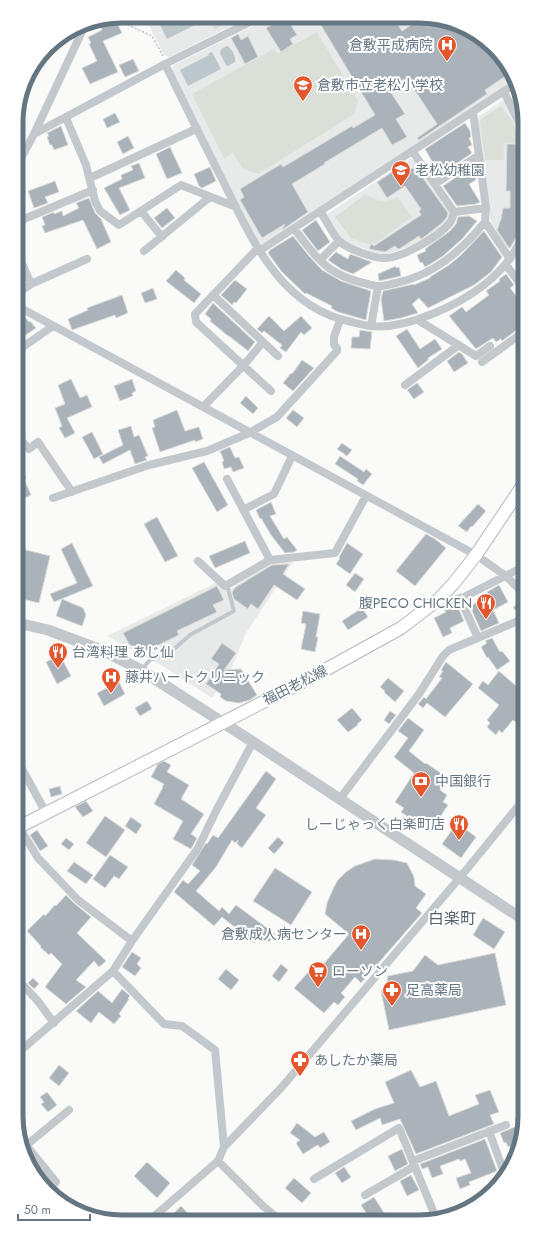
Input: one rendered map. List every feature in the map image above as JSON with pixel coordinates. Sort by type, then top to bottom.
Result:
[{"type":"main road","name":"福田老松線","points":[[23,825],[323,671],[401,628],[429,608],[454,583],[476,555],[518,492]]},
{"type":"street","points":[[34,134],[166,64],[248,23]]},
{"type":"street","points":[[23,155],[82,32]]},
{"type":"street","points":[[166,64],[196,129],[259,250],[278,277],[291,291],[316,309],[340,320],[370,326],[389,325],[418,320],[445,309],[477,290],[508,262],[518,244]]},
{"type":"street","points":[[270,391],[196,322],[195,314],[259,250],[413,152],[511,87]]},
{"type":"street","points":[[504,92],[518,120]]},
{"type":"street","points":[[473,112],[486,208],[485,222],[518,279]]},
{"type":"street","points":[[66,118],[86,165],[95,200],[100,211],[120,225],[181,185],[236,207]]},
{"type":"street","points":[[90,178],[196,129]]},
{"type":"street","points":[[320,211],[339,241],[350,248],[377,257],[392,257],[432,240],[452,220],[454,212],[413,152]]},
{"type":"street","points":[[435,184],[479,155]]},
{"type":"street","points":[[23,219],[93,190]]},
{"type":"street","points":[[144,252],[210,197]]},
{"type":"street","points":[[454,212],[486,208]]},
{"type":"street","points":[[141,211],[162,237]]},
{"type":"street","points":[[294,229],[320,260],[339,274],[351,279],[378,286],[403,282],[442,264],[471,239],[485,222]]},
{"type":"street","points":[[320,260],[339,241]]},
{"type":"street","points":[[23,290],[31,284],[87,259]]},
{"type":"street","points":[[23,265],[31,284]]},
{"type":"street","points":[[370,326],[378,286]]},
{"type":"street","points":[[213,295],[278,356]]},
{"type":"street","points":[[23,309],[476,555],[506,576],[518,588]]},
{"type":"street","points":[[53,498],[149,465],[207,451],[249,433],[277,417],[337,351],[337,348],[334,345],[334,337],[340,320]]},
{"type":"street","points":[[418,320],[476,356],[490,346]]},
{"type":"street","points":[[23,347],[53,326]]},
{"type":"street","points":[[482,362],[518,336]]},
{"type":"street","points":[[203,408],[264,342]]},
{"type":"street","points":[[405,385],[459,345]]},
{"type":"street","points":[[23,442],[29,449],[38,442],[72,492]]},
{"type":"street","points":[[243,510],[274,494],[292,456]]},
{"type":"street","points":[[227,480],[270,560]]},
{"type":"street","points":[[198,561],[225,586],[270,560],[336,553],[366,496]]},
{"type":"street","points":[[429,608],[460,598],[518,570]]},
{"type":"street","points":[[460,598],[478,638]]},
{"type":"street","points":[[339,800],[419,694],[443,656],[449,650],[518,621]]},
{"type":"street","points":[[23,624],[48,630],[104,651],[141,670],[254,742],[339,800],[518,916]]},
{"type":"street","points":[[23,1049],[113,971],[132,941],[198,848],[217,809],[254,742]]},
{"type":"street","points":[[23,774],[46,813]]},
{"type":"street","points":[[156,1215],[218,1161],[224,1146],[281,1088],[518,806]]},
{"type":"street","points":[[23,834],[38,858],[78,900],[132,941]]},
{"type":"street","points":[[113,971],[164,1024],[182,1026],[215,1050],[224,1146]]},
{"type":"street","points":[[23,985],[37,1000],[54,1023]]},
{"type":"street","points":[[27,1144],[69,1110]]},
{"type":"street","points":[[365,1195],[414,1163],[506,1124]]},
{"type":"street","points":[[314,1179],[398,1128],[434,1214]]},
{"type":"street","points":[[489,1131],[503,1169]]},
{"type":"street","points":[[32,1155],[56,1182],[52,1185]]},
{"type":"street","points":[[218,1161],[263,1206],[274,1215]]},
{"type":"lane","points":[[141,670],[150,660],[174,649],[190,636],[234,611],[227,585]]},
{"type":"path","points":[[124,23],[152,36],[166,64]]},
{"type":"shaded area","points":[[148,23],[237,23],[169,57],[164,55]]},
{"type":"shaded area","points":[[159,23],[199,23],[167,39]]},
{"type":"shaded area","points":[[211,23],[227,23],[215,30]]},
{"type":"shaded area","name":"倉敷市立老松小学校","points":[[259,23],[419,23],[451,28],[463,33],[479,43],[498,62],[505,72],[510,83],[262,244],[258,243],[172,71],[174,65]]},
{"type":"shaded area","points":[[317,32],[358,101],[354,114],[258,174],[242,168],[233,153],[224,158],[192,94],[274,49],[277,54]]},
{"type":"shaded area","points":[[227,46],[232,51],[235,60],[235,62],[228,66],[220,53],[221,49]]},
{"type":"shaded area","points":[[212,52],[221,69],[188,86],[180,70]]},
{"type":"shaded area","points":[[503,100],[512,115],[518,131],[518,235],[510,249],[491,225],[477,118]]},
{"type":"shaded area","points":[[501,106],[513,122],[518,142],[503,143],[504,160],[485,160],[480,120]]},
{"type":"shaded area","name":"老松幼稚園","points":[[410,159],[415,160],[450,213],[448,219],[434,233],[421,242],[386,254],[376,253],[344,241],[326,215]]},
{"type":"shaded area","points":[[366,194],[373,199],[381,201],[397,197],[412,217],[376,243],[368,244],[351,238],[335,217]]},
{"type":"shaded area","points":[[293,562],[246,633],[231,669],[212,698],[161,665],[107,636],[218,582],[227,591],[271,563]]},
{"type":"building","points":[[117,23],[122,33],[103,41],[118,72],[90,84],[82,68],[97,61],[89,44],[91,43],[88,37],[102,30],[101,27],[108,24]]},
{"type":"building","points":[[275,23],[290,23],[297,35],[290,39],[293,44],[281,52],[266,28]]},
{"type":"building","points":[[320,23],[397,23],[402,31],[414,23],[432,24],[451,28],[463,33],[479,43],[498,62],[507,76],[485,90],[487,94],[419,140],[417,138],[437,124],[408,80],[390,91],[405,114],[396,119],[407,137],[392,145],[382,128],[292,184],[308,212],[282,230],[285,224],[262,238],[240,200],[244,197],[240,189],[281,164],[283,167],[352,126],[353,128],[375,115]]},
{"type":"building","points":[[238,34],[241,40],[248,36],[258,57],[245,64],[231,38]]},
{"type":"building","points":[[133,59],[139,71],[125,77],[119,65]]},
{"type":"building","points":[[115,113],[120,122],[107,128],[103,119]]},
{"type":"building","points":[[465,123],[470,131],[471,137],[469,138],[472,145],[468,147],[472,153],[444,172],[436,161],[433,163],[425,149]]},
{"type":"building","points":[[61,126],[68,145],[54,150],[52,145],[50,145],[47,137],[49,136],[47,133]]},
{"type":"building","points":[[128,136],[134,148],[123,154],[117,142]]},
{"type":"building","points":[[507,144],[516,144],[516,146],[518,146],[518,233],[510,248],[497,230],[503,208],[510,208],[510,191],[506,191]]},
{"type":"building","points":[[170,147],[182,173],[167,179],[156,154]]},
{"type":"building","points":[[139,163],[145,178],[119,188],[130,210],[120,215],[104,188],[122,179],[121,175],[133,170],[131,166]]},
{"type":"building","points":[[406,163],[411,169],[415,167],[448,213],[447,217],[442,223],[421,239],[419,236],[399,249],[395,246],[385,252],[369,249],[371,244],[374,246],[421,215],[419,211],[421,209],[405,186],[387,198],[377,182]]},
{"type":"building","points":[[210,167],[216,181],[202,188],[199,186],[194,174]]},
{"type":"building","points":[[471,167],[475,174],[476,180],[469,184],[480,202],[476,204],[457,206],[443,186]]},
{"type":"building","points":[[55,181],[59,192],[45,197],[48,203],[34,208],[28,191]]},
{"type":"building","points":[[89,198],[95,213],[101,219],[111,242],[97,249],[83,220],[45,233],[42,226],[45,225],[42,217],[54,212],[54,214],[62,211],[63,216],[79,208],[76,203]]},
{"type":"building","points":[[167,208],[175,218],[162,228],[154,218]]},
{"type":"building","points":[[469,216],[477,221],[462,239],[443,256],[425,267],[422,262],[420,263],[417,255],[426,251],[425,249],[450,231],[456,224],[458,217]]},
{"type":"building","points":[[316,220],[330,242],[318,251],[302,230]]},
{"type":"building","points":[[484,231],[502,257],[491,272],[474,285],[428,308],[419,298],[412,304],[418,313],[384,321],[381,299],[383,291],[414,285],[430,278],[460,256]]},
{"type":"building","points":[[293,236],[322,270],[341,281],[371,291],[366,320],[338,312],[331,308],[332,306],[306,293],[305,294],[282,272],[268,253],[270,250]]},
{"type":"building","points":[[336,252],[348,259],[350,254],[372,262],[353,274],[341,269],[328,260]]},
{"type":"building","points":[[396,266],[396,268],[399,267],[401,276],[379,281],[378,274]]},
{"type":"building","points":[[176,270],[185,278],[184,280],[201,294],[194,303],[166,281]]},
{"type":"building","points":[[506,274],[514,285],[510,288],[518,298],[518,329],[502,341],[501,339],[496,342],[493,338],[476,349],[449,316],[462,307],[466,312],[489,295],[486,291],[500,281],[499,279]]},
{"type":"building","points":[[235,280],[247,289],[236,303],[234,302],[232,305],[221,295]]},
{"type":"building","points":[[153,288],[157,299],[145,303],[141,293]]},
{"type":"building","points":[[122,295],[128,313],[116,318],[115,315],[72,330],[68,319],[88,310],[87,308]]},
{"type":"building","points":[[213,303],[255,342],[248,351],[210,321],[211,319],[205,314]]},
{"type":"building","points":[[269,316],[284,331],[301,316],[312,328],[304,335],[301,332],[286,352],[280,348],[282,345],[264,331],[262,333],[257,329]]},
{"type":"building","points":[[23,317],[29,322],[30,321],[36,328],[23,337]]},
{"type":"building","points":[[407,329],[420,349],[435,339],[442,349],[428,358],[428,360],[418,368],[396,336]]},
{"type":"building","points":[[360,330],[372,332],[370,349],[351,348],[352,337],[359,337]]},
{"type":"building","points":[[459,352],[468,363],[454,372],[447,361]]},
{"type":"building","points":[[302,360],[314,368],[293,391],[283,383],[291,373],[292,374]]},
{"type":"building","points":[[71,379],[80,398],[87,395],[92,407],[67,418],[75,433],[65,438],[59,428],[62,426],[55,408],[65,404],[58,385]]},
{"type":"building","points":[[132,379],[136,391],[132,393],[133,396],[120,401],[114,386]]},
{"type":"building","points":[[417,383],[424,392],[414,399],[407,390]]},
{"type":"building","points":[[246,396],[258,408],[253,414],[240,403]]},
{"type":"building","points":[[177,410],[185,431],[199,427],[203,439],[195,442],[195,440],[160,452],[152,428],[155,427],[153,420]]},
{"type":"building","points":[[293,410],[304,418],[297,427],[286,418]]},
{"type":"building","points":[[131,426],[134,437],[139,435],[148,456],[145,457],[147,460],[135,464],[130,450],[103,464],[99,457],[123,445],[118,430]]},
{"type":"building","points":[[92,432],[103,454],[94,459],[82,437]]},
{"type":"building","points":[[342,443],[352,450],[347,456],[337,449]]},
{"type":"building","points":[[230,447],[235,458],[239,457],[244,468],[233,472],[231,467],[224,469],[222,462],[224,461],[220,451]]},
{"type":"building","points":[[340,456],[364,472],[366,469],[372,474],[363,485],[357,481],[358,479],[335,464]]},
{"type":"building","points":[[204,462],[228,505],[217,512],[192,468]]},
{"type":"building","points":[[25,481],[31,495],[23,499],[23,482]]},
{"type":"building","points":[[271,502],[276,514],[270,516],[284,539],[287,537],[297,550],[294,552],[285,553],[271,535],[261,518],[260,519],[256,510]]},
{"type":"building","points":[[478,504],[486,511],[467,532],[458,526]]},
{"type":"building","points":[[157,517],[178,556],[165,562],[144,524]]},
{"type":"building","points":[[426,534],[446,548],[415,586],[396,571]]},
{"type":"building","points":[[245,541],[250,553],[215,568],[209,556]]},
{"type":"building","points":[[72,543],[93,586],[54,602],[50,594],[77,583],[61,549]]},
{"type":"building","points":[[347,543],[363,554],[350,574],[336,564]]},
{"type":"building","points":[[23,549],[50,556],[39,603],[23,599]]},
{"type":"building","points":[[289,564],[283,574],[305,589],[297,600],[274,585],[258,609],[251,604],[248,609],[234,599],[232,592],[236,587],[272,565]]},
{"type":"building","points":[[355,573],[364,579],[355,592],[346,585]]},
{"type":"building","points":[[499,585],[508,602],[493,610],[499,623],[481,631],[470,606],[489,597],[487,592]]},
{"type":"building","points":[[217,586],[224,600],[213,605],[217,612],[177,631],[179,635],[144,652],[129,644],[123,633]]},
{"type":"building","points":[[62,599],[83,608],[86,615],[82,626],[56,616]]},
{"type":"building","points":[[518,602],[518,612],[513,608]]},
{"type":"building","points":[[457,605],[464,621],[450,628],[452,633],[443,637],[434,618],[446,612],[444,609]]},
{"type":"building","points":[[362,608],[368,617],[348,630],[342,621]]},
{"type":"building","points":[[303,611],[320,614],[315,652],[301,649],[306,624],[301,623]]},
{"type":"building","points":[[492,638],[500,652],[502,651],[510,661],[497,670],[488,657],[487,658],[481,647],[487,643],[485,641]]},
{"type":"building","points":[[222,643],[236,653],[224,670],[241,669],[257,695],[250,700],[239,703],[226,701],[220,697],[221,694],[206,684],[219,664],[211,659]]},
{"type":"building","name":"台湾料理 あじ仙","points":[[60,655],[71,676],[57,684],[46,662]]},
{"type":"building","points":[[446,662],[473,684],[445,717],[427,703],[423,708],[418,704],[424,697],[426,699],[442,678],[439,677]]},
{"type":"building","points":[[499,671],[518,688],[518,722],[517,723],[513,720],[502,733],[499,730],[496,735],[487,727],[490,723],[487,720],[499,705],[478,688],[483,681],[488,685]]},
{"type":"building","points":[[388,678],[404,691],[395,702],[380,687]]},
{"type":"building","name":"藤井ハートクリニック","points":[[119,682],[125,694],[104,706],[97,693]]},
{"type":"building","points":[[147,701],[152,709],[140,716],[135,708]]},
{"type":"building","points":[[352,708],[362,720],[348,732],[337,720]]},
{"type":"building","points":[[390,711],[396,715],[389,724],[384,720]]},
{"type":"building","name":"中国銀行","points":[[408,718],[424,730],[409,751],[425,764],[426,763],[448,778],[440,790],[447,795],[443,802],[448,805],[430,832],[401,812],[404,808],[395,802],[414,773],[394,757],[408,738],[398,731]]},
{"type":"building","points":[[164,761],[171,765],[167,772],[189,785],[181,799],[204,814],[191,834],[197,838],[191,849],[173,839],[183,821],[154,804],[164,784],[151,777],[158,764]]},
{"type":"building","points":[[266,771],[276,779],[256,808],[266,815],[242,848],[237,844],[238,840],[235,843],[232,840],[216,867],[196,891],[219,911],[222,907],[229,914],[236,905],[275,934],[269,942],[261,936],[255,943],[222,917],[214,926],[174,892],[183,880],[188,884],[200,871],[192,865],[206,843],[207,844],[213,835],[218,838]]},
{"type":"building","points":[[60,786],[62,794],[51,797],[49,789]]},
{"type":"building","points":[[86,801],[93,811],[83,817],[75,807]]},
{"type":"building","points":[[105,816],[125,830],[106,857],[86,843]]},
{"type":"building","points":[[131,817],[142,825],[136,834],[125,826]]},
{"type":"building","name":"しーじゃっく白楽町店","points":[[457,823],[476,837],[461,858],[442,844]]},
{"type":"building","points":[[37,830],[48,846],[40,851],[30,835]]},
{"type":"building","points":[[278,837],[284,843],[274,854],[268,848]]},
{"type":"building","points":[[66,838],[74,844],[69,850],[61,844]]},
{"type":"building","points":[[110,855],[128,867],[119,879],[114,876],[105,888],[93,879]]},
{"type":"building","name":"倉敷成人病センター","points":[[375,859],[394,860],[407,863],[414,877],[415,886],[426,894],[416,908],[422,913],[361,983],[355,977],[341,993],[345,997],[338,1005],[334,1002],[324,1013],[294,988],[311,969],[316,973],[349,934],[325,914],[327,903],[338,880],[355,866]]},
{"type":"building","points":[[74,862],[93,875],[86,884],[67,871]]},
{"type":"building","points":[[275,868],[312,892],[291,925],[253,901]]},
{"type":"building","points":[[66,895],[91,917],[77,933],[106,961],[99,967],[94,961],[76,980],[86,987],[66,1004],[45,987],[62,964],[51,953],[49,955],[40,947],[41,946],[27,931],[44,914],[45,916],[55,905],[56,906]]},
{"type":"building","points":[[483,918],[505,932],[494,949],[473,935]]},
{"type":"building","points":[[132,952],[141,958],[137,964],[141,968],[135,976],[122,967]]},
{"type":"building","points":[[495,953],[506,1005],[389,1030],[381,991],[386,987],[388,976],[413,971],[425,955],[438,965]]},
{"type":"building","points":[[281,964],[288,970],[279,982],[272,976]]},
{"type":"building","points":[[226,969],[239,980],[231,990],[218,979]]},
{"type":"building","points":[[33,978],[39,984],[34,989],[28,983]]},
{"type":"building","points":[[122,989],[130,996],[119,1014],[121,1016],[114,1024],[99,1012],[91,1023],[76,1011],[98,991],[112,1003]]},
{"type":"building","points":[[59,1065],[69,1073],[59,1086],[49,1078]]},
{"type":"building","points":[[411,1070],[420,1087],[436,1081],[449,1116],[479,1104],[475,1095],[490,1090],[499,1112],[490,1115],[494,1124],[416,1154],[400,1119],[382,1125],[380,1118],[356,1130],[351,1121],[375,1109],[394,1103],[385,1082]]},
{"type":"building","points":[[47,1092],[57,1105],[48,1112],[41,1104],[44,1102],[40,1097]]},
{"type":"building","points":[[297,1123],[315,1137],[324,1132],[330,1142],[320,1148],[318,1145],[303,1154],[296,1143],[300,1140],[290,1133]]},
{"type":"building","points":[[517,1126],[515,1142],[512,1149],[511,1146],[508,1147],[506,1142],[504,1143],[500,1133]]},
{"type":"building","points":[[485,1139],[497,1171],[469,1182],[470,1185],[460,1189],[456,1178],[471,1173],[465,1159],[460,1161],[459,1159],[440,1166],[443,1174],[432,1178],[428,1167],[422,1169],[420,1164]]},
{"type":"building","points":[[402,1149],[408,1164],[395,1171],[388,1156]]},
{"type":"building","points":[[147,1162],[170,1183],[157,1198],[134,1176]]},
{"type":"building","points":[[344,1167],[351,1177],[342,1183],[335,1173]]},
{"type":"building","points":[[411,1175],[419,1190],[407,1196],[400,1181]]},
{"type":"building","points":[[294,1178],[311,1193],[302,1203],[285,1188]]},
{"type":"building","points":[[374,1197],[385,1215],[367,1215],[361,1205]]},
{"type":"building","points":[[181,1206],[189,1215],[174,1215],[173,1214]]},
{"type":"place","name":"倉敷平成病院","points":[[447,62]]},
{"type":"place","name":"倉敷市立老松小学校","points":[[303,102]]},
{"type":"place","name":"老松幼稚園","points":[[401,187]]},
{"type":"place","name":"腹PECO CHICKEN","points":[[486,620]]},
{"type":"place","name":"台湾料理 あじ仙","points":[[58,669]]},
{"type":"place","name":"藤井ハートクリニック","points":[[111,694]]},
{"type":"place","name":"中国銀行","points":[[421,798]]},
{"type":"place","name":"しーじゃっく白楽町店","points":[[459,841]]},
{"type":"place","name":"倉敷成人病センター","points":[[361,951]]},
{"type":"place","name":"ローソン","points":[[318,988]]},
{"type":"place","name":"足高薬局","points":[[392,1007]]},
{"type":"place","name":"あしたか薬局","points":[[300,1077]]},
{"type":"district","name":"白楽町","points":[[452,918]]}]
